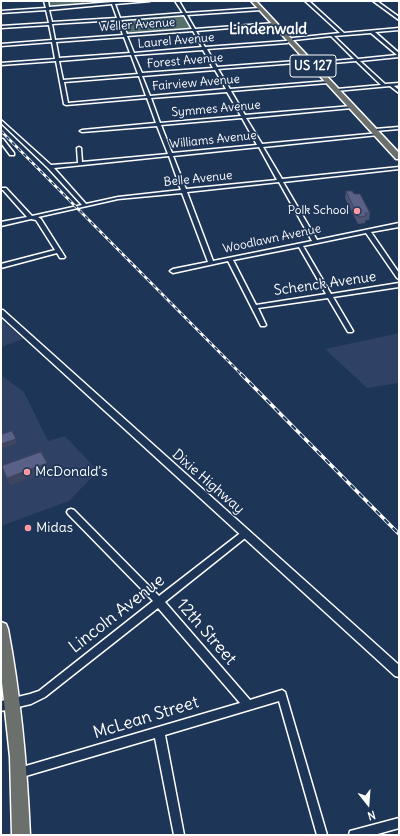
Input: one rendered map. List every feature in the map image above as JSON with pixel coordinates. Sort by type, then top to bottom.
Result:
[{"type":"main road","name":"US 127","points":[[253,1],[399,157]]},
{"type":"main road","points":[[1,629],[7,705],[19,773],[20,835]]},
{"type":"street","points":[[46,1],[62,82]]},
{"type":"street","points":[[1,12],[148,1]]},
{"type":"street","points":[[176,1],[205,48],[315,241]]},
{"type":"street","points":[[307,1],[343,34]]},
{"type":"street","points":[[375,1],[399,19]]},
{"type":"street","points":[[113,3],[211,262]]},
{"type":"street","points":[[1,27],[260,9]]},
{"type":"street","name":"Weller Avenue","points":[[1,45],[275,24]]},
{"type":"street","name":"Laurel Avenue","points":[[1,64],[290,41],[331,35],[399,29]]},
{"type":"street","points":[[371,31],[399,55]]},
{"type":"street","points":[[331,35],[384,85]]},
{"type":"street","name":"Forest Avenue","points":[[62,82],[216,69],[358,60],[399,55]]},
{"type":"street","name":"Fairview Avenue","points":[[62,82],[66,104],[328,82]]},
{"type":"street","points":[[336,90],[399,84]]},
{"type":"street","points":[[391,85],[399,92]]},
{"type":"street","name":"Symmes Avenue","points":[[82,131],[352,107]]},
{"type":"street","points":[[1,121],[50,167],[85,205]]},
{"type":"street","name":"Williams Avenue","points":[[50,167],[260,146],[399,128]]},
{"type":"street","points":[[1,140],[12,154]]},
{"type":"street","points":[[79,148],[80,163]]},
{"type":"street","name":"Belle Avenue","points":[[1,224],[118,198],[399,168]]},
{"type":"street","points":[[2,189],[30,217],[38,219],[62,257]]},
{"type":"street","name":"Woodlawn Avenue","points":[[173,271],[230,258],[399,225]]},
{"type":"street","points":[[366,231],[399,277]]},
{"type":"street","points":[[300,245],[350,331]]},
{"type":"street","points":[[1,266],[58,251]]},
{"type":"street","points":[[230,258],[263,325]]},
{"type":"street","name":"Schenck Avenue","points":[[254,307],[399,285]]},
{"type":"street","name":"Dixie Highway","points":[[1,312],[63,367],[169,466],[246,533],[399,672]]},
{"type":"street","name":"12th Street","points":[[71,512],[159,602],[248,705]]},
{"type":"street","name":"Lincoln Avenue","points":[[7,705],[31,699],[42,694],[246,533]]},
{"type":"street","name":"McLean Street","points":[[19,773],[282,695],[322,835]]},
{"type":"street","points":[[159,731],[179,835]]},
{"type":"street","points":[[354,835],[399,824]]},
{"type":"shaded area","points":[[1,319],[3,321],[23,339],[1,347]]},
{"type":"shaded area","points":[[399,333],[399,383],[367,388],[325,349]]},
{"type":"shaded area","points":[[1,375],[24,392],[48,441],[65,436],[98,471],[69,501],[1,526]]},
{"type":"green space","points":[[46,1],[84,1],[85,5],[47,8]]},
{"type":"green space","points":[[185,14],[194,31],[125,36],[119,19]]},
{"type":"building","points":[[346,191],[352,191],[354,194],[360,194],[370,213],[365,213],[366,216],[359,217]]},
{"type":"building","points":[[12,431],[16,439],[1,444],[1,435]]},
{"type":"building","points":[[41,452],[47,463],[7,478],[2,466]]},
{"type":"railway","points":[[1,131],[242,375]]},
{"type":"railway","points":[[241,374],[399,534]]},
{"type":"place","name":"Polk School","points":[[357,211]]},
{"type":"place","name":"McDonald's","points":[[27,472]]},
{"type":"place","name":"Midas","points":[[28,528]]},
{"type":"district","name":"Lindenwald","points":[[268,30]]}]
